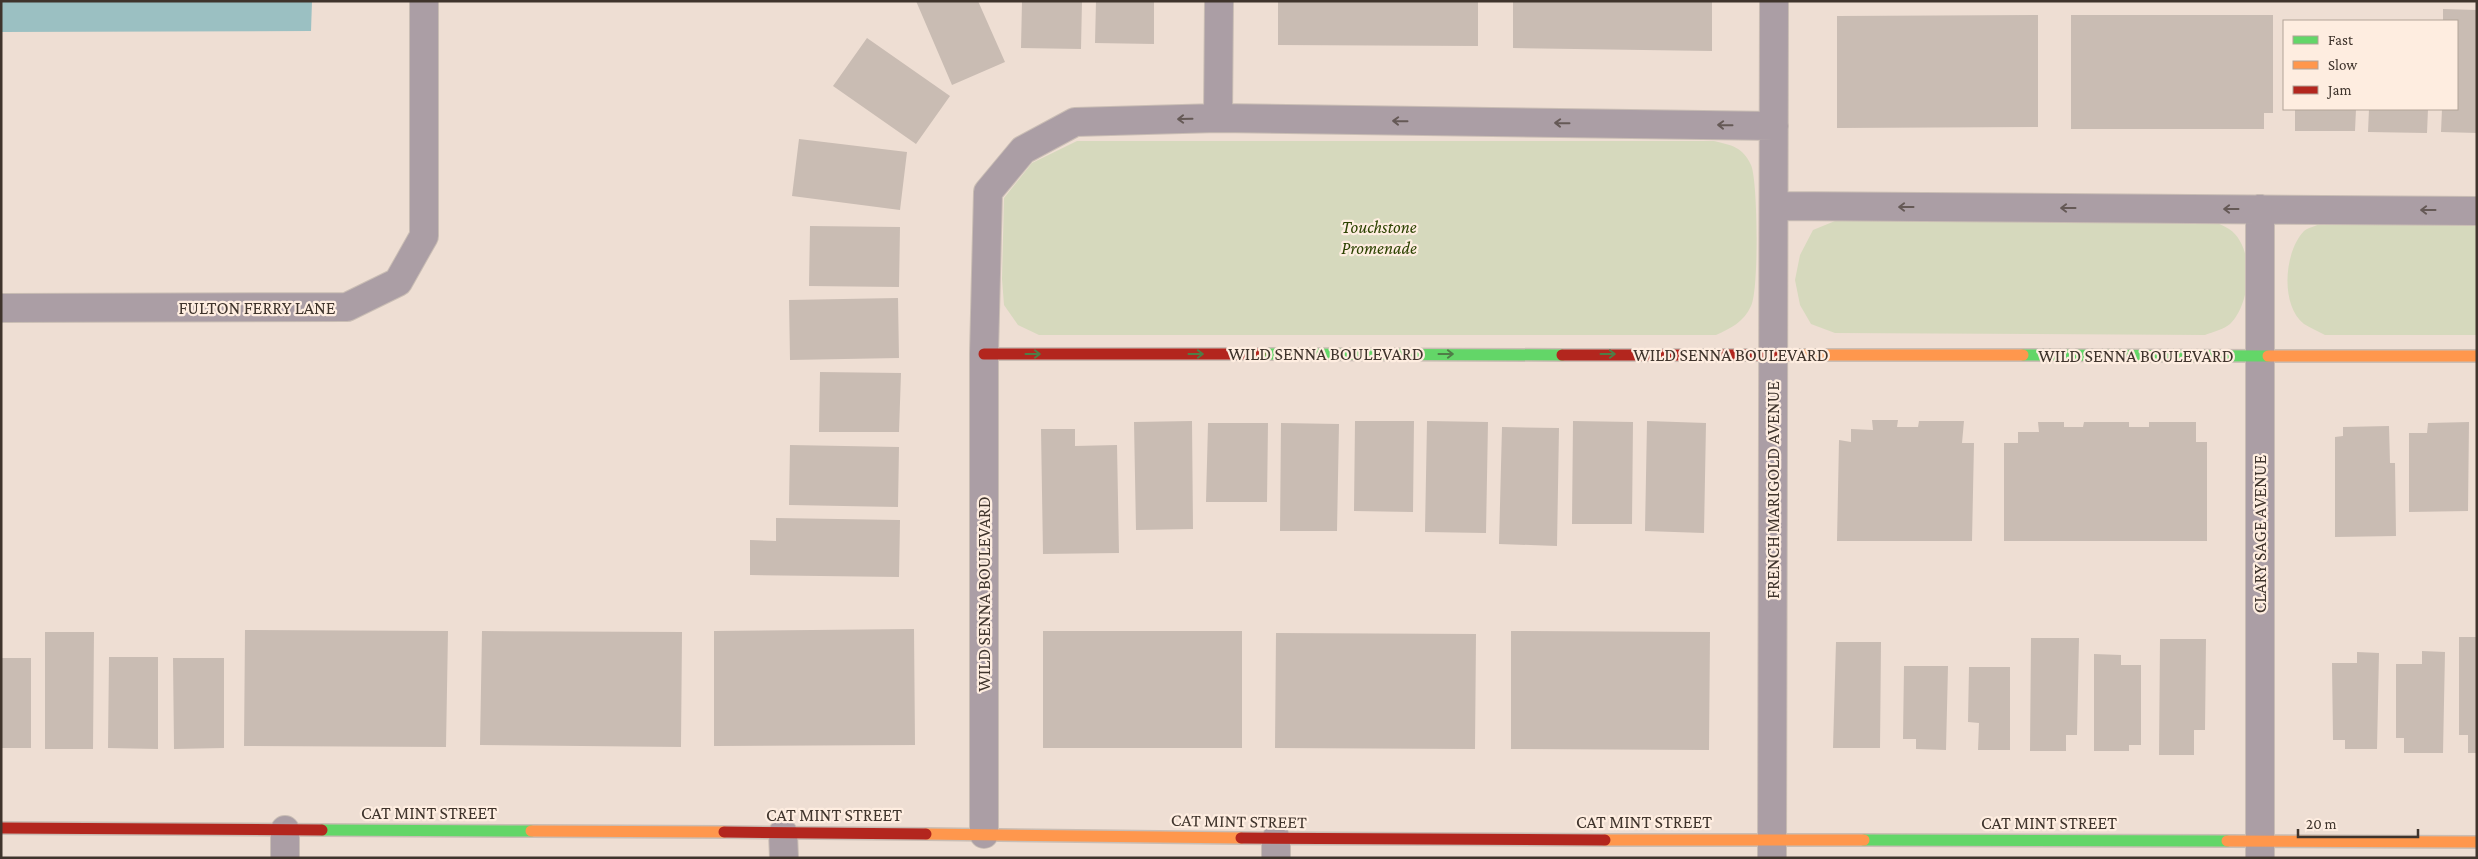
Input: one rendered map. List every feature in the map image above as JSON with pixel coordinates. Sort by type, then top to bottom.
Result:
[{"type":"street","name":"FULTON FERRY LANE","points":[[1,308],[347,308],[398,282],[424,236],[424,1]]},
{"type":"street","points":[[1218,118],[1219,1]]},
{"type":"street","name":"FRENCH MARIGOLD AVENUE","points":[[1772,849],[1774,1]]},
{"type":"street","name":"WILD SENNA BOULEVARD","points":[[984,834],[984,354],[988,192],[1023,150],[1075,122],[1218,118],[1774,126]]},
{"type":"street","points":[[1774,206],[2477,210]]},
{"type":"street","name":"CLARY SAGE AVENUE","points":[[2260,209],[2260,850]]},
{"type":"street","name":"WILD SENNA BOULEVARD","points":[[984,354],[2477,356]]},
{"type":"street","name":"CAT MINT STREET","points":[[1,828],[285,830],[784,845],[984,834],[1276,848],[2260,850],[2477,842]]},
{"type":"street","points":[[285,830],[285,858]]},
{"type":"green space","name":"Touchstone Promenade","points":[[1077,141],[1714,141],[1736,148],[1744,154],[1751,165],[1756,212],[1754,296],[1745,316],[1732,327],[1716,335],[1039,335],[1018,325],[1004,305],[1002,279],[1004,198],[1032,163]]},
{"type":"green space","points":[[2208,219],[2229,229],[2238,237],[2244,249],[2248,276],[2246,290],[2237,315],[2228,326],[2205,335],[1835,333],[1811,324],[1800,305],[1795,280],[1800,255],[1813,230],[1835,221]]},
{"type":"green space","points":[[2326,222],[2477,222],[2477,335],[2325,335],[2304,324],[2296,315],[2291,304],[2288,292],[2289,265],[2297,240],[2304,231]]},
{"type":"water","points":[[1,1],[312,1],[311,31],[1,32]]},
{"type":"building","points":[[916,1],[978,1],[1005,62],[952,85]]},
{"type":"building","points":[[1022,1],[1082,1],[1081,49],[1021,48]]},
{"type":"building","points":[[1096,1],[1154,1],[1154,44],[1095,43]]},
{"type":"building","points":[[1278,1],[1478,1],[1478,46],[1278,45]]},
{"type":"building","points":[[1513,1],[1712,1],[1712,51],[1513,48]]},
{"type":"building","points":[[2443,9],[2477,10],[2477,133],[2441,132],[2442,110],[2458,110],[2458,20],[2443,20]]},
{"type":"building","points":[[2038,15],[2038,127],[1837,128],[1837,16]]},
{"type":"building","points":[[2071,15],[2273,15],[2273,113],[2264,113],[2264,129],[2071,129]]},
{"type":"building","points":[[867,38],[950,96],[916,144],[833,86]]},
{"type":"building","points":[[2295,110],[2356,110],[2355,131],[2295,131]]},
{"type":"building","points":[[2369,110],[2428,110],[2427,133],[2368,132]]},
{"type":"building","points":[[799,139],[907,152],[900,210],[792,196]]},
{"type":"building","points":[[810,226],[900,227],[899,287],[809,286]]},
{"type":"building","points":[[898,298],[899,358],[790,360],[789,300]]},
{"type":"building","points":[[820,372],[901,373],[899,432],[819,432]]},
{"type":"building","points":[[1872,420],[1898,420],[1897,427],[1918,427],[1919,421],[1964,421],[1962,443],[1974,443],[1972,541],[1837,541],[1839,440],[1851,442],[1851,429],[1873,430]]},
{"type":"building","points":[[1192,421],[1193,529],[1136,530],[1134,422]]},
{"type":"building","points":[[1355,421],[1414,421],[1413,512],[1354,511]]},
{"type":"building","points":[[1427,421],[1488,422],[1486,533],[1425,532]]},
{"type":"building","points":[[1573,421],[1633,422],[1632,524],[1572,524]]},
{"type":"building","points":[[1647,421],[1706,423],[1704,533],[1645,531]]},
{"type":"building","points":[[2038,422],[2064,422],[2064,427],[2083,427],[2084,422],[2129,422],[2129,427],[2149,427],[2149,422],[2196,422],[2196,442],[2207,442],[2207,541],[2004,541],[2004,443],[2018,443],[2018,432],[2039,432]]},
{"type":"building","points":[[2469,422],[2468,511],[2409,512],[2409,433],[2427,433],[2428,423]]},
{"type":"building","points":[[1208,423],[1268,423],[1267,502],[1206,502]]},
{"type":"building","points":[[1281,423],[1339,424],[1337,531],[1280,531]]},
{"type":"building","points":[[2389,426],[2390,463],[2395,463],[2396,536],[2335,537],[2335,437],[2343,436],[2343,427]]},
{"type":"building","points":[[1502,427],[1559,428],[1557,546],[1499,544]]},
{"type":"building","points":[[1041,429],[1075,429],[1075,446],[1117,445],[1119,553],[1043,554]]},
{"type":"building","points":[[790,445],[899,447],[898,507],[789,505]]},
{"type":"building","points":[[776,518],[900,520],[899,577],[750,575],[750,540],[776,541]]},
{"type":"building","points":[[914,629],[915,745],[714,746],[714,631]]},
{"type":"building","points":[[245,630],[448,631],[446,747],[244,746]]},
{"type":"building","points":[[482,631],[682,632],[681,747],[480,745]]},
{"type":"building","points":[[1043,631],[1242,631],[1242,748],[1043,748]]},
{"type":"building","points":[[1511,631],[1710,632],[1709,750],[1511,749]]},
{"type":"building","points":[[45,632],[94,632],[93,749],[45,749]]},
{"type":"building","points":[[1276,633],[1476,634],[1475,749],[1275,748]]},
{"type":"building","points":[[2459,637],[2477,637],[2477,753],[2468,753],[2468,735],[2459,735]]},
{"type":"building","points":[[2031,638],[2079,638],[2077,735],[2066,735],[2066,751],[2030,751]]},
{"type":"building","points":[[2160,639],[2206,639],[2205,730],[2194,730],[2194,755],[2159,755]]},
{"type":"building","points":[[1836,642],[1881,642],[1880,748],[1833,748]]},
{"type":"building","points":[[2422,651],[2445,652],[2443,753],[2404,753],[2404,738],[2396,738],[2396,664],[2422,664]]},
{"type":"building","points":[[2357,652],[2379,653],[2377,749],[2345,749],[2345,740],[2333,740],[2332,663],[2357,663]]},
{"type":"building","points":[[2094,654],[2121,655],[2121,665],[2141,665],[2141,745],[2129,745],[2129,751],[2094,751]]},
{"type":"building","points":[[109,657],[158,657],[158,749],[108,748]]},
{"type":"building","points":[[1,658],[31,658],[31,748],[1,748]]},
{"type":"building","points":[[173,658],[224,658],[224,748],[174,749]]},
{"type":"building","points":[[1904,666],[1948,666],[1946,750],[1916,749],[1916,739],[1903,739]]},
{"type":"building","points":[[1969,667],[2010,667],[2010,750],[1978,750],[1979,723],[1968,722]]},
{"type":"traffic: fast","points":[[1260,354],[1562,355]]},
{"type":"traffic: fast","points":[[2023,355],[2268,356]]},
{"type":"traffic: fast","points":[[322,830],[531,831]]},
{"type":"traffic: fast","points":[[1864,840],[2227,841]]},
{"type":"traffic: slow","points":[[1787,355],[2023,355]]},
{"type":"traffic: slow","points":[[2268,356],[2477,356]]},
{"type":"traffic: slow","points":[[531,831],[724,832]]},
{"type":"traffic: slow","points":[[926,834],[1241,838]]},
{"type":"traffic: slow","points":[[1605,840],[1864,840]]},
{"type":"traffic: slow","points":[[2227,841],[2477,842]]},
{"type":"traffic: jam","points":[[984,354],[1260,354]]},
{"type":"traffic: jam","points":[[1562,355],[1787,355]]},
{"type":"traffic: jam","points":[[1,828],[322,830]]},
{"type":"traffic: jam","points":[[724,832],[926,834]]},
{"type":"traffic: jam","points":[[1241,838],[1605,840]]}]
